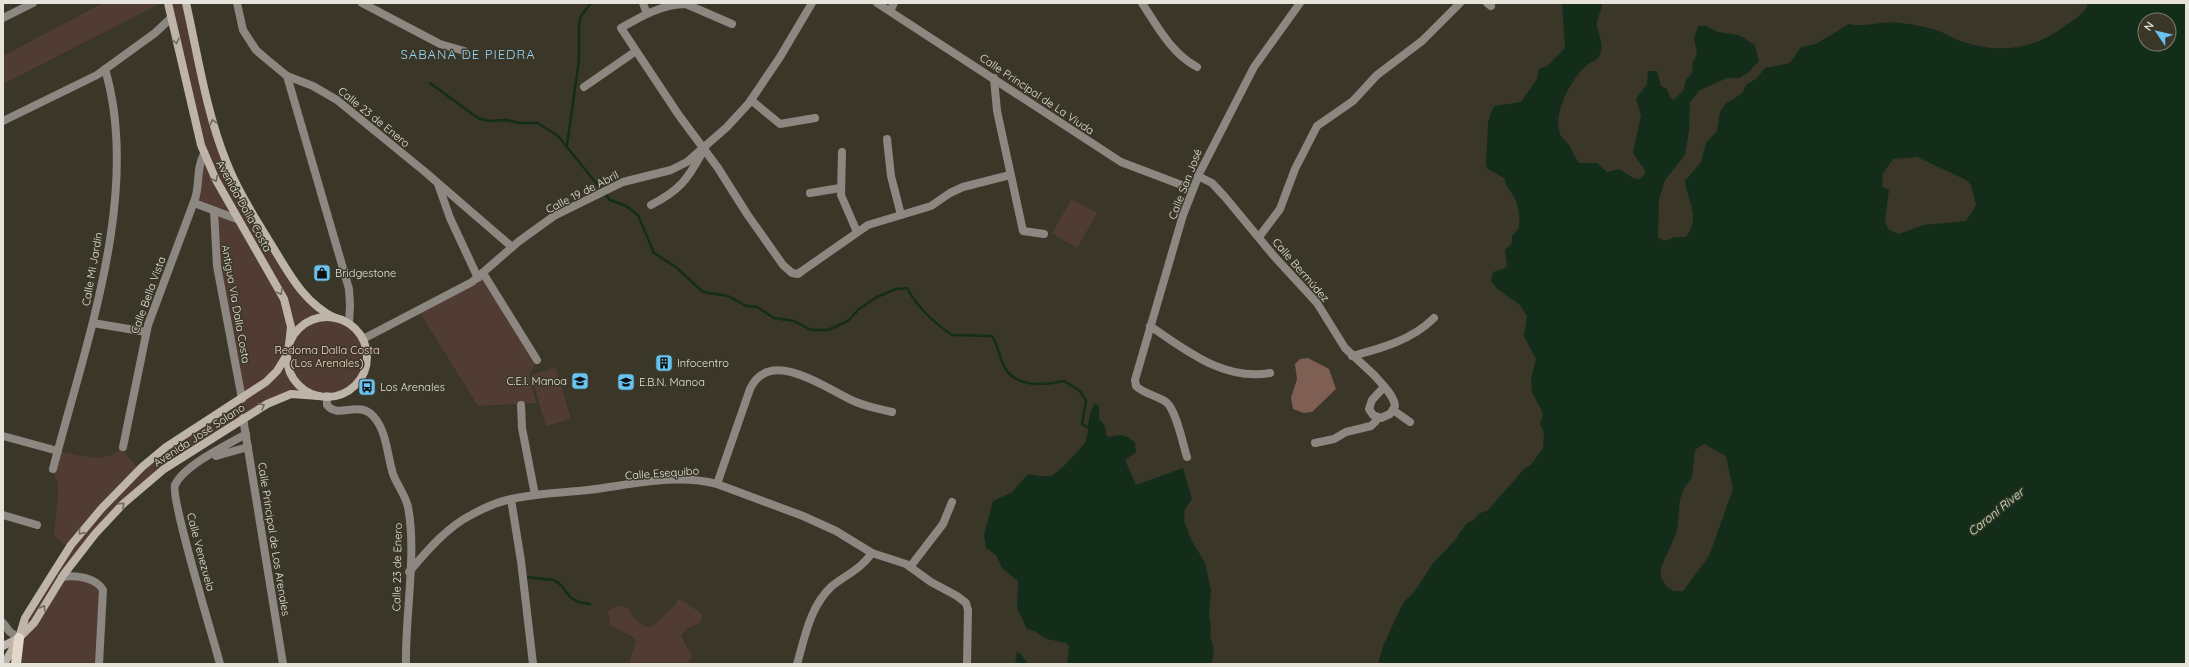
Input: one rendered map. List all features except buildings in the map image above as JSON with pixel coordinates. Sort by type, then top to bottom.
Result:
[{"type":"main road","points":[[16,664],[19,638]]},
{"type":"street","points":[[3,18],[33,3]]},
{"type":"street","name":"Avenida Dalla Costa","points":[[168,3],[194,120],[204,154],[216,180],[284,299],[292,327],[288,349]]},
{"type":"street","name":"Avenida Dalla Costa","points":[[186,3],[209,107],[220,145],[231,172],[270,242],[300,289],[318,308],[335,318]]},
{"type":"street","name":"Calle 23 de Enero","points":[[237,3],[244,30],[256,50],[287,76],[313,86],[333,97],[438,183],[512,247]]},
{"type":"street","points":[[362,3],[440,44],[464,51]]},
{"type":"street","points":[[643,3],[647,14]]},
{"type":"street","name":"Calle 19 de Abril","points":[[363,339],[400,321],[480,275],[512,247],[554,216],[623,182],[679,167],[728,127],[751,100],[777,62],[812,3]]},
{"type":"street","name":"Calle Principal de La Viuda","points":[[877,3],[1121,162],[1192,189]]},
{"type":"street","points":[[890,11],[894,3]]},
{"type":"street","points":[[1142,3],[1170,44],[1185,60],[1197,67]]},
{"type":"street","name":"Calle San José","points":[[1187,457],[1170,406],[1163,400],[1140,390],[1136,386],[1135,380],[1192,189],[1213,143],[1254,67],[1300,3]]},
{"type":"street","points":[[1259,237],[1280,209],[1295,169],[1317,126],[1353,101],[1377,75],[1422,41],[1460,3]]},
{"type":"street","points":[[732,24],[686,4],[669,6],[647,14],[621,28],[768,244],[783,265],[792,273],[798,274],[857,232],[877,221],[931,206],[963,187],[1010,175]]},
{"type":"street","points":[[3,121],[97,75],[155,33],[171,18]]},
{"type":"street","points":[[584,87],[636,51]]},
{"type":"street","name":"Calle Mi Jardín","points":[[53,469],[93,323],[108,253],[114,204],[116,121],[105,69]]},
{"type":"street","points":[[287,76],[349,289],[349,323]]},
{"type":"street","points":[[994,78],[998,111],[1010,175],[1023,231],[1044,234]]},
{"type":"street","points":[[751,100],[780,124],[815,118]]},
{"type":"street","points":[[887,139],[890,170],[900,215]]},
{"type":"street","points":[[652,205],[679,188],[690,174],[704,148]]},
{"type":"street","points":[[842,152],[840,188],[843,203],[857,232]]},
{"type":"street","name":"Calle Bella Vista","points":[[123,447],[146,332],[194,203],[198,190],[200,163],[204,154]]},
{"type":"street","name":"Calle Bermúdez","points":[[1198,176],[1217,188],[1317,304],[1340,342],[1352,356],[1384,387],[1394,406]]},
{"type":"street","points":[[438,183],[450,218],[480,275],[537,360]]},
{"type":"street","points":[[810,193],[840,188]]},
{"type":"street","points":[[194,203],[238,218]]},
{"type":"street","name":"Antigua Vía Dalla Costa","points":[[214,211],[217,266],[242,399]]},
{"type":"street","points":[[320,317],[335,318],[349,323],[363,339],[367,353],[362,375],[348,390],[323,396],[306,390],[295,380],[289,367],[288,349],[296,332],[307,323],[320,317]]},
{"type":"street","points":[[1352,356],[1402,340],[1420,331],[1434,318]]},
{"type":"street","points":[[93,323],[146,332]]},
{"type":"street","points":[[1150,326],[1187,352],[1210,364],[1245,374],[1270,373]]},
{"type":"street","name":"Avenida José Solano","points":[[4,664],[19,638],[25,618],[53,572],[71,545],[102,508],[139,470],[166,447],[242,399],[271,378],[288,349]]},
{"type":"street","points":[[717,484],[750,389],[756,379],[763,372],[780,372],[804,376],[825,384],[857,402],[892,412]]},
{"type":"street","points":[[1384,387],[1370,405],[1370,412],[1377,417],[1386,417],[1394,406],[1410,422]]},
{"type":"street","name":"Avenida José Solano","points":[[19,638],[34,623],[62,577],[95,534],[140,489],[182,456],[267,404],[284,396],[297,394],[323,396]]},
{"type":"street","name":"Calle 23 de Enero","points":[[323,396],[327,405],[332,409],[341,411],[360,408],[368,412],[376,420],[381,430],[393,474],[404,495],[408,508],[411,549],[406,664]]},
{"type":"street","points":[[521,405],[522,428],[534,495]]},
{"type":"street","points":[[1315,443],[1334,439],[1346,432],[1371,426],[1376,421],[1377,417]]},
{"type":"street","name":"Calle Principal de Los Arenales","points":[[243,418],[283,664]]},
{"type":"street","name":"Calle Venezuela","points":[[220,664],[174,495],[175,484],[184,472],[246,434]]},
{"type":"street","points":[[3,436],[58,451]]},
{"type":"street","name":"Calle Venezuela","points":[[205,458],[248,447]]},
{"type":"street","name":"Calle Esequibo","points":[[409,572],[430,548],[466,518],[511,499],[534,495],[696,480],[717,484],[820,523],[872,553],[910,567],[931,582],[963,600],[968,606],[969,618],[967,664]]},
{"type":"street","points":[[511,499],[522,562],[533,664]]},
{"type":"street","points":[[910,567],[943,524],[952,502]]},
{"type":"street","points":[[3,515],[37,525]]},
{"type":"street","points":[[797,664],[810,622],[820,601],[834,585],[860,568],[872,553]]},
{"type":"street","points":[[62,577],[83,577],[97,583],[103,590],[99,664]]},
{"type":"street","points":[[3,623],[10,632],[19,638],[3,646]]},
{"type":"green space","points":[[103,3],[161,3],[3,84],[3,56]]},
{"type":"green space","name":"Redoma Dalla Costa (Los Arenales)","points":[[168,3],[186,3],[226,162],[300,289],[335,318],[349,323],[359,333],[366,346],[365,368],[354,386],[341,394],[327,396],[291,395],[182,456],[123,504],[62,577],[70,576],[101,586],[99,664],[16,664],[25,618],[69,548],[54,536],[58,483],[53,469],[58,451],[84,456],[101,457],[116,453],[123,447],[125,453],[139,470],[242,399],[223,295],[214,211],[194,203],[201,158]]},
{"type":"green space","points":[[1072,199],[1097,213],[1077,248],[1052,233]]},
{"type":"green space","points":[[483,274],[536,360],[529,376],[536,403],[478,406],[419,311]]},
{"type":"green space","points":[[556,368],[571,419],[546,426],[531,375]]},
{"type":"green space","points":[[681,599],[703,615],[700,623],[686,629],[681,636],[692,656],[687,664],[629,664],[636,641],[631,636],[610,625],[608,611],[616,607],[623,606],[629,610],[634,618],[642,625],[651,627],[673,607],[677,601]]},
{"type":"shaded area","points":[[1308,358],[1329,369],[1336,389],[1312,412],[1304,413],[1293,409],[1291,398],[1297,379],[1295,364],[1300,359]]},
{"type":"water","name":"Caroní River","points":[[1562,3],[1602,3],[1597,24],[1602,45],[1601,53],[1597,59],[1581,71],[1569,88],[1561,108],[1559,127],[1561,136],[1569,145],[1580,163],[1597,163],[1607,172],[1619,169],[1633,178],[1640,179],[1646,172],[1633,153],[1641,115],[1636,99],[1647,84],[1648,71],[1657,71],[1661,86],[1667,89],[1670,97],[1674,100],[1683,91],[1686,80],[1692,73],[1693,62],[1697,54],[1694,38],[1698,26],[1706,26],[1718,32],[1739,35],[1755,45],[1759,61],[1749,72],[1739,78],[1727,78],[1700,90],[1690,102],[1689,130],[1685,155],[1665,180],[1659,199],[1658,237],[1664,241],[1675,237],[1686,237],[1690,229],[1693,222],[1693,216],[1685,181],[1701,162],[1706,143],[1717,131],[1720,112],[1725,104],[1741,94],[1747,84],[1756,79],[1765,68],[1790,63],[1801,47],[1816,44],[1849,24],[1861,25],[1894,22],[1909,24],[1939,31],[1957,40],[1977,46],[2004,48],[2029,44],[2053,34],[2078,16],[2088,3],[2186,3],[2186,664],[1378,664],[1383,646],[1403,603],[1414,592],[1434,562],[1455,540],[1466,524],[1474,520],[1478,514],[1488,510],[1525,468],[1531,465],[1543,448],[1544,433],[1540,424],[1543,414],[1532,392],[1531,379],[1536,359],[1524,336],[1527,316],[1519,304],[1497,289],[1491,281],[1493,272],[1505,268],[1507,265],[1505,250],[1512,243],[1512,236],[1519,228],[1518,208],[1516,200],[1504,178],[1488,169],[1486,165],[1488,121],[1494,106],[1521,102],[1537,79],[1539,69],[1547,66],[1565,48]],"holes":[[[1917,157],[1966,180],[1971,185],[1976,205],[1966,221],[1923,225],[1899,234],[1889,230],[1885,222],[1889,190],[1882,186],[1883,173],[1893,159]],[[1704,444],[1726,456],[1733,489],[1709,556],[1683,591],[1674,591],[1667,587],[1661,578],[1661,567],[1677,532],[1680,500],[1683,490],[1692,477],[1695,450]]]},
{"type":"water","points":[[1094,404],[1099,405],[1099,419],[1105,426],[1106,435],[1109,437],[1117,435],[1126,436],[1135,443],[1136,452],[1125,460],[1136,485],[1183,468],[1192,499],[1185,509],[1184,520],[1191,539],[1205,563],[1211,590],[1209,614],[1211,626],[1210,636],[1214,648],[1212,664],[1067,664],[1069,646],[1066,643],[1047,639],[1034,631],[1027,629],[1017,608],[1018,581],[1002,568],[996,555],[986,548],[984,535],[993,501],[1012,492],[1028,474],[1050,476],[1064,466],[1086,440],[1089,419]]},
{"type":"water","points":[[1017,652],[1021,654],[1028,664],[1015,664]]},
{"type":"waterway","points":[[567,145],[579,60],[579,25],[581,16],[591,3]]},
{"type":"waterway","points":[[430,83],[478,118],[489,121],[507,120],[519,123],[538,123],[558,136],[610,200],[626,206],[638,215],[654,253],[677,268],[703,292],[728,296],[746,306],[757,307],[774,318],[794,321],[811,330],[828,330],[848,321],[859,309],[877,297],[896,289],[907,288],[916,302],[927,314],[952,335],[992,336],[996,342],[1003,364],[1014,378],[1021,381],[1039,384],[1064,381],[1080,391],[1086,401],[1082,424],[1089,428]]},
{"type":"waterway","points":[[526,577],[554,580],[561,585],[570,597],[578,602],[590,604]]},
{"type":"place","name":"Bridgestone","points":[[322,273]]},
{"type":"place","name":"Infocentro","points":[[664,363]]},
{"type":"place","name":"C.E.I. Manoa","points":[[580,381]]},
{"type":"place","name":"E.B.N. Manoa","points":[[626,382]]},
{"type":"place","name":"Los Arenales","points":[[367,387]]},
{"type":"district","name":"SABANA DE PIEDRA","points":[[468,54]]}]
